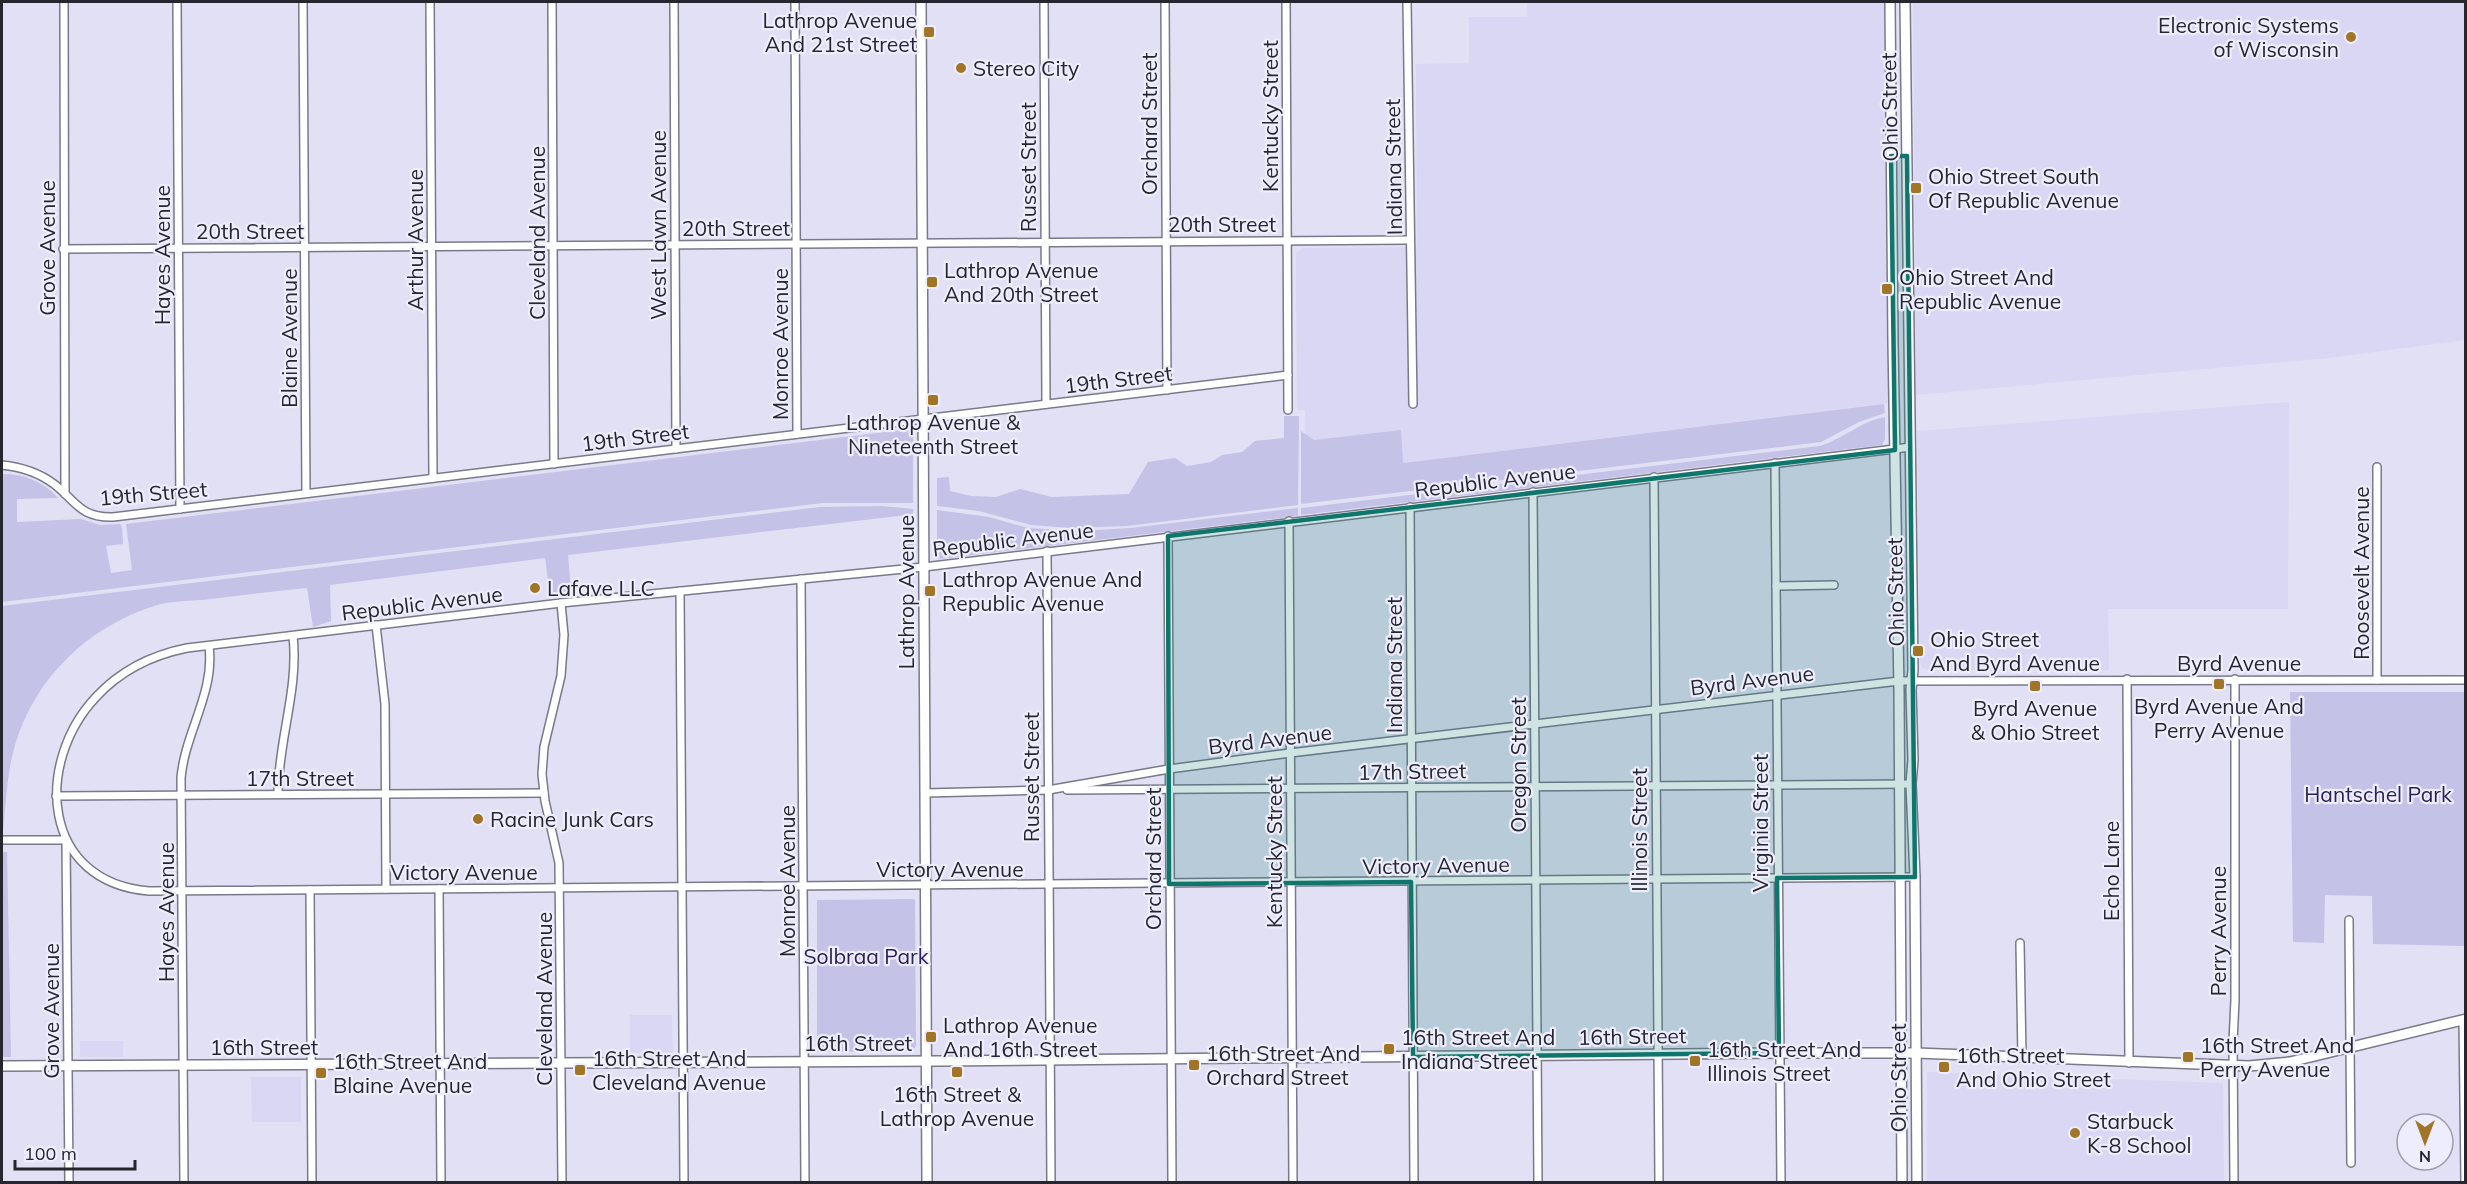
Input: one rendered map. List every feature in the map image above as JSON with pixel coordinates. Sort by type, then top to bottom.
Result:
[{"type":"street","name":"Grove Avenue","points":[[64,2],[65,494]]},
{"type":"street","name":"Hayes Avenue","points":[[177,2],[180,509]]},
{"type":"street","name":"Blaine Avenue","points":[[303,2],[306,494]]},
{"type":"street","name":"Arthur Avenue","points":[[430,2],[433,478]]},
{"type":"street","name":"Cleveland Avenue","points":[[552,2],[554,464]]},
{"type":"street","name":"West Lawn Avenue","points":[[674,2],[676,449]]},
{"type":"street","name":"Monroe Avenue","points":[[795,2],[798,435]]},
{"type":"street","name":"Lathrop Avenue","points":[[921,2],[927,1182]]},
{"type":"street","name":"Russet Street","points":[[1044,2],[1046,404]]},
{"type":"street","name":"Orchard Street","points":[[1165,2],[1167,390]]},
{"type":"street","name":"Kentucky Street","points":[[1286,2],[1288,410]]},
{"type":"street","name":"Indiana Street","points":[[1407,2],[1413,404]]},
{"type":"street","name":"Ohio Street","points":[[1890,2],[1892,310],[1899,681],[1902,1182]]},
{"type":"street","name":"Ohio Street","points":[[1905,2],[1911,447],[1913,760],[1911,784],[1915,877],[1917,1182]]},
{"type":"street","points":[[1891,156],[1907,156]]},
{"type":"street","name":"20th Street","points":[[63,249],[1410,240]]},
{"type":"street","points":[[1892,310],[1909,311]]},
{"type":"street","name":"19th Street","points":[[2,465],[34,472],[53,483],[81,509],[96,516],[113,517],[1288,375]]},
{"type":"street","name":"Republic Avenue","points":[[56,796],[59,769],[67,743],[86,708],[104,688],[125,672],[149,659],[174,651],[561,603],[924,567],[1911,447]]},
{"type":"street","name":"Virginia Street","points":[[1775,463],[1780,1182]]},
{"type":"street","name":"Roosevelt Avenue","points":[[2377,467],[2377,680]]},
{"type":"street","name":"Illinois Street","points":[[1654,477],[1659,1182]]},
{"type":"street","name":"Oregon Street","points":[[1533,492],[1538,1182]]},
{"type":"street","name":"Indiana Street","points":[[1410,507],[1414,1182]]},
{"type":"street","name":"Kentucky Street","points":[[1289,521],[1293,1182]]},
{"type":"street","name":"Orchard Street","points":[[1168,536],[1172,1182]]},
{"type":"street","name":"Russet Street","points":[[1047,551],[1051,1182]]},
{"type":"street","name":"Monroe Avenue","points":[[801,579],[805,1182]]},
{"type":"street","points":[[1776,586],[1834,585]]},
{"type":"street","points":[[680,591],[684,1182]]},
{"type":"street","name":"Cleveland Avenue","points":[[561,603],[564,656],[558,696],[544,747],[544,793],[558,848],[560,888],[562,1182]]},
{"type":"street","points":[[376,626],[385,704],[386,889]]},
{"type":"street","points":[[278,794],[280,758],[294,670],[292,636]]},
{"type":"street","name":"Hayes Avenue","points":[[184,1182],[182,795],[184,753],[208,681],[211,660],[209,646]]},
{"type":"street","name":"Echo Lane","points":[[2127,679],[2128,1063]]},
{"type":"street","name":"Perry Avenue","points":[[2234,1182],[2235,679]]},
{"type":"street","name":"Byrd Avenue","points":[[1048,790],[1169,769],[1290,753],[1899,681],[2466,680]]},
{"type":"street","name":"17th Street","points":[[925,793],[1048,790],[1911,784]]},
{"type":"street","name":"17th Street","points":[[56,796],[544,793]]},
{"type":"street","name":"Victory Avenue","points":[[56,796],[59,820],[66,840],[87,866],[116,884],[140,890],[682,888],[1915,877]]},
{"type":"street","points":[[2,840],[66,840]]},
{"type":"street","name":"Grove Avenue","points":[[66,840],[69,1182]]},
{"type":"street","points":[[439,889],[441,1182]]},
{"type":"street","points":[[310,890],[312,1182]]},
{"type":"street","points":[[2349,920],[2351,1163]]},
{"type":"street","points":[[2020,943],[2022,1058]]},
{"type":"street","points":[[2464,1019],[2465,1182]]},
{"type":"street","name":"16th Street","points":[[2,1066],[1779,1053],[1916,1053],[2233,1066],[2290,1062],[2464,1019]]},
{"type":"highlighted area","points":[[1891,156],[1907,156],[1915,877],[1777,878],[1779,1053],[1413,1057],[1411,882],[1169,884],[1168,536],[1895,450]]},
{"type":"shaded area","points":[[1527,2],[1885,2],[1889,403],[1402,463],[1402,452],[1305,466],[1305,410],[1297,410],[1296,253],[1303,248],[1417,247],[1416,64],[1469,63],[1469,17],[1527,17]]},
{"type":"shaded area","points":[[1913,2],[2465,2],[2465,340],[2328,358],[1916,395]]},
{"type":"shaded area","points":[[2289,402],[2288,609],[2108,609],[2109,670],[1928,670],[1922,668],[1920,662],[1917,431]]},
{"type":"shaded area","points":[[630,1015],[672,1015],[673,1053],[630,1053]]},
{"type":"shaded area","points":[[539,1016],[551,1016],[551,1053],[539,1053]]},
{"type":"shaded area","points":[[80,1041],[123,1041],[123,1057],[80,1057]]},
{"type":"shaded area","name":"Starbuck K-8 School","points":[[1927,1072],[2223,1083],[2224,1182],[1927,1182]]},
{"type":"shaded area","points":[[251,1077],[301,1077],[301,1122],[252,1122]]},
{"type":"green space","points":[[1884,404],[1885,413],[1859,422],[1821,442],[1301,504],[1301,431],[1314,440],[1401,430],[1403,463]]},
{"type":"green space","points":[[1284,416],[1299,416],[1298,505],[1127,526],[1070,528],[1031,525],[979,511],[937,506],[937,478],[949,477],[950,491],[971,496],[996,497],[1020,489],[1052,497],[1129,494],[1148,462],[1175,458],[1187,466],[1211,462],[1222,455],[1242,452],[1255,441],[1284,438]]},
{"type":"green space","points":[[1885,417],[1885,439],[1882,445],[1301,515],[1301,508],[1820,446],[1868,422]]},
{"type":"green space","points":[[913,430],[913,503],[823,503],[2,602],[2,474],[18,475],[33,480],[46,487],[58,498],[17,499],[17,522],[81,519],[100,525],[120,524],[123,544],[106,546],[111,573],[132,570],[126,524]]},
{"type":"green space","points":[[881,506],[913,509],[913,558],[908,558],[907,515],[568,555],[571,592],[550,594],[545,558],[330,585],[331,621],[313,627],[307,588],[172,602],[154,606],[107,627],[67,658],[50,677],[24,721],[15,745],[2,831],[2,606],[820,507]]},
{"type":"green space","points":[[1298,508],[1298,516],[938,559],[937,556],[937,510],[989,517],[1028,528],[1078,531],[1131,528]]},
{"type":"green space","name":"Hantschel Park","points":[[2290,692],[2465,692],[2465,946],[2373,944],[2372,896],[2325,895],[2324,943],[2293,942]]},
{"type":"green space","points":[[2,852],[7,852],[11,1057],[2,1057]]},
{"type":"green space","name":"Solbraa Park","points":[[915,899],[916,1046],[912,1051],[817,1052],[817,900]]},
{"type":"place","name":"Lathrop Avenue And 21st Street","points":[[929,32]]},
{"type":"place","name":"Electronic Systems of Wisconsin","points":[[2351,37]]},
{"type":"place","name":"Stereo City","points":[[961,68]]},
{"type":"place","name":"Ohio Street South Of Republic Avenue","points":[[1916,188]]},
{"type":"place","name":"Lathrop Avenue And 20th Street","points":[[932,282]]},
{"type":"place","name":"Ohio Street And Republic Avenue","points":[[1887,289]]},
{"type":"place","name":"Lathrop Avenue & Nineteenth Street","points":[[933,400]]},
{"type":"place","name":"Lafave LLC","points":[[535,588]]},
{"type":"place","name":"Lathrop Avenue And Republic Avenue","points":[[930,591]]},
{"type":"place","name":"Ohio Street And Byrd Avenue","points":[[1918,651]]},
{"type":"place","name":"Byrd Avenue And Perry Avenue","points":[[2219,684]]},
{"type":"place","name":"Byrd Avenue & Ohio Street","points":[[2035,686]]},
{"type":"place","name":"Racine Junk Cars","points":[[478,819]]},
{"type":"place","name":"Lathrop Avenue And 16th Street","points":[[931,1037]]},
{"type":"place","name":"16th Street And Indiana Street","points":[[1389,1049]]},
{"type":"place","name":"16th Street And Perry Avenue","points":[[2188,1057]]},
{"type":"place","name":"16th Street And Illinois Street","points":[[1695,1061]]},
{"type":"place","name":"16th Street And Orchard Street","points":[[1194,1065]]},
{"type":"place","name":"16th Street And Ohio Street","points":[[1944,1067]]},
{"type":"place","name":"16th Street And Cleveland Avenue","points":[[580,1070]]},
{"type":"place","name":"16th Street & Lathrop Avenue","points":[[957,1072]]},
{"type":"place","name":"16th Street And Blaine Avenue","points":[[321,1073]]},
{"type":"place","name":"Starbuck K-8 School","points":[[2075,1133]]}]
